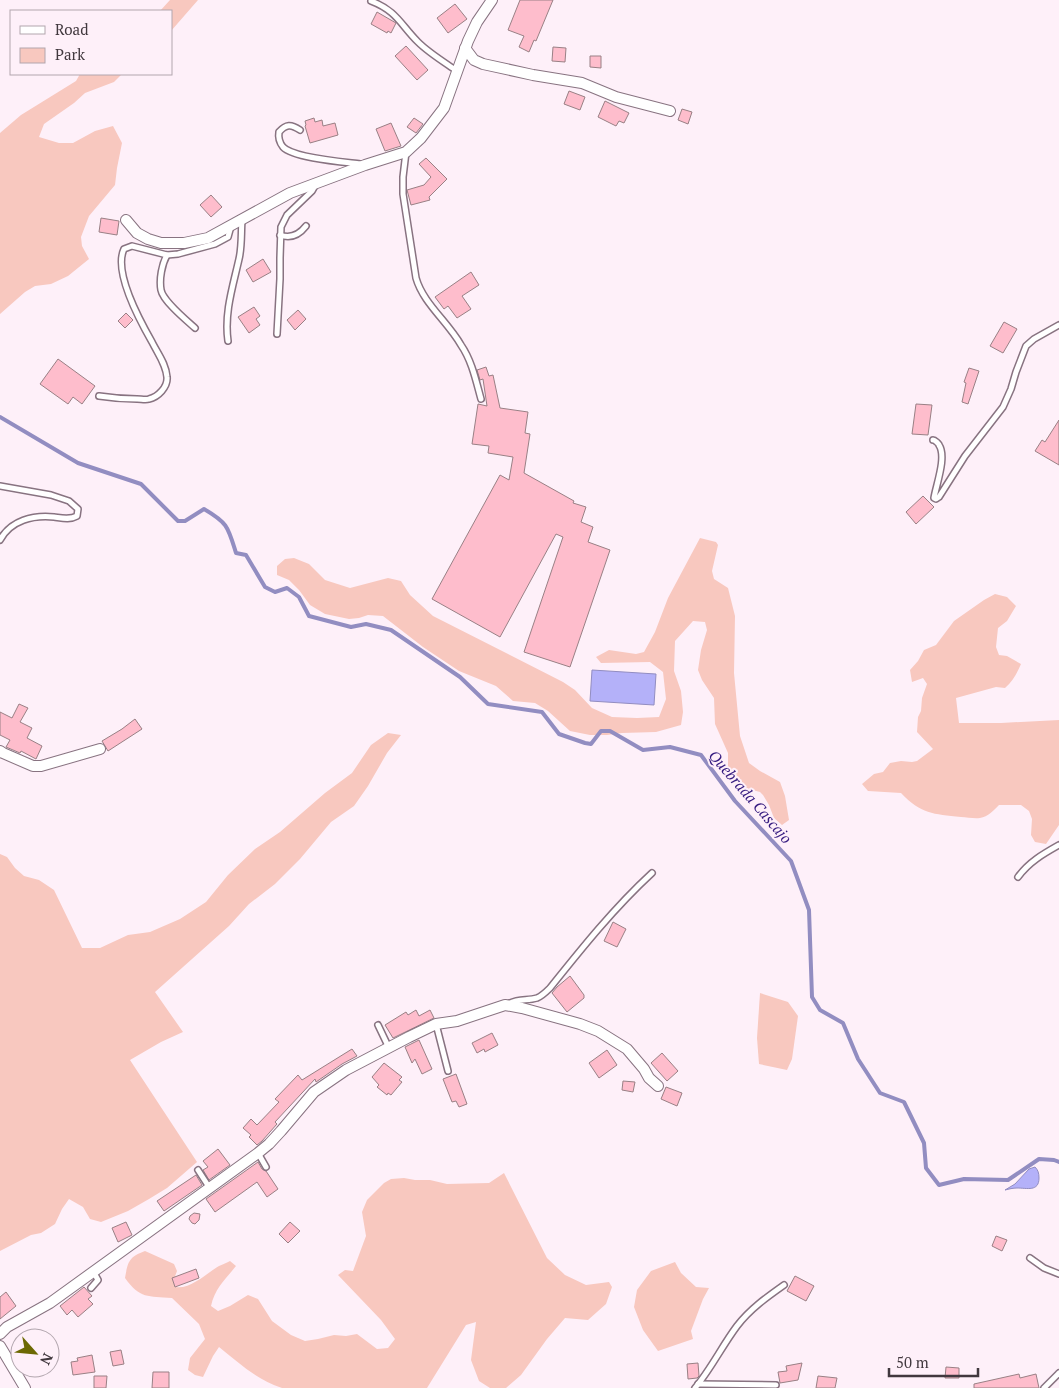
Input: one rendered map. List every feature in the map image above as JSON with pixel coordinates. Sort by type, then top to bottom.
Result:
[{"type":"street","points":[[126,220],[137,233],[161,243],[184,243],[208,238],[290,193],[366,164],[406,152],[422,138],[441,113],[476,22],[492,0]]},
{"type":"street","points":[[465,48],[474,60],[483,64],[533,75],[582,82],[616,97],[670,111]]},
{"type":"street","points":[[0,750],[3,754],[33,766],[41,766],[100,750]]},
{"type":"street","points":[[0,1334],[19,1319],[42,1308],[258,1153],[281,1131],[314,1092],[346,1070],[436,1024],[457,1021],[505,1005],[580,1024],[627,1049],[649,1078],[658,1086]]},
{"type":"street","points":[[0,1346],[25,1388]]},
{"type":"lane","points":[[371,1],[391,12],[419,43],[457,71]]},
{"type":"lane","points":[[300,130],[288,125],[279,132],[278,139],[291,152],[327,160],[366,164]]},
{"type":"lane","points":[[406,152],[403,194],[418,287],[462,345],[470,363],[481,399]]},
{"type":"lane","points":[[277,334],[280,235],[282,227],[287,215],[312,191],[318,182]]},
{"type":"lane","points":[[228,341],[226,331],[227,318],[231,290],[240,256],[242,219]]},
{"type":"lane","points":[[99,396],[150,399],[162,392],[168,380],[164,362],[136,312],[121,270],[121,255],[124,249],[132,246],[167,255],[178,254],[215,244],[228,237],[231,225]]},
{"type":"lane","points":[[280,235],[294,236],[306,226]]},
{"type":"lane","points":[[167,255],[161,276],[161,291],[174,309],[195,328]]},
{"type":"lane","points":[[933,440],[939,444],[942,452],[940,476],[934,498],[936,499],[965,456],[1003,407],[1026,346],[1034,339],[1059,325]]},
{"type":"lane","points":[[0,486],[51,495],[69,501],[78,509],[77,516],[72,519],[48,516],[31,517],[15,524],[4,533],[0,540]]},
{"type":"lane","points":[[1018,877],[1025,867],[1059,845]]},
{"type":"lane","points":[[505,1005],[522,999],[542,996],[632,891],[652,874]]},
{"type":"lane","points":[[436,1024],[448,1071]]},
{"type":"lane","points":[[378,1025],[388,1048]]},
{"type":"lane","points":[[258,1153],[266,1167]]},
{"type":"lane","points":[[198,1170],[209,1187]]},
{"type":"lane","points":[[1030,1258],[1044,1268],[1059,1274]]},
{"type":"lane","points":[[90,1288],[98,1280],[93,1271]]},
{"type":"lane","points":[[696,1386],[738,1324],[750,1311],[784,1285]]},
{"type":"lane","points":[[1044,1388],[1059,1373]]},
{"type":"lane","points":[[696,1386],[776,1385]]},
{"type":"green space","points":[[170,0],[198,0],[172,30],[172,10],[161,10]]},
{"type":"green space","points":[[79,75],[121,75],[114,82],[85,93],[44,124],[39,137],[59,143],[73,143],[95,131],[113,126],[122,143],[115,185],[89,216],[81,237],[82,246],[89,259],[68,276],[51,284],[35,286],[25,292],[0,314],[0,133],[21,115],[76,81]]},
{"type":"green space","points":[[700,538],[716,542],[718,545],[712,571],[714,579],[728,588],[735,616],[734,673],[740,736],[749,763],[780,782],[785,796],[789,820],[782,825],[774,818],[769,805],[760,792],[737,786],[728,772],[728,753],[715,724],[714,698],[698,670],[707,630],[705,622],[693,621],[675,641],[674,671],[681,691],[683,712],[681,725],[656,732],[590,735],[570,731],[548,711],[535,703],[513,701],[496,686],[459,671],[423,647],[383,616],[368,615],[349,619],[325,614],[310,605],[289,580],[277,575],[277,566],[285,559],[294,558],[309,564],[325,580],[350,588],[388,578],[401,581],[410,595],[433,616],[563,682],[575,690],[592,708],[612,717],[659,717],[666,699],[663,672],[650,662],[601,663],[596,657],[609,650],[636,654],[644,652],[655,632],[668,598]]},
{"type":"green space","points":[[995,594],[1007,597],[1016,606],[1007,621],[998,628],[996,647],[999,655],[1007,656],[1021,664],[1005,688],[996,687],[956,698],[959,723],[1059,720],[1059,825],[1046,844],[1035,842],[1031,835],[1032,819],[1029,811],[1021,805],[999,805],[988,815],[980,818],[943,815],[921,809],[901,793],[868,791],[862,784],[874,774],[883,772],[890,763],[917,761],[933,749],[917,732],[918,717],[927,684],[923,678],[912,682],[910,670],[924,650],[936,645],[954,621]]},
{"type":"green space","points":[[388,733],[401,735],[387,753],[354,806],[331,822],[300,859],[275,884],[249,904],[229,926],[155,992],[183,1032],[130,1060],[197,1162],[167,1188],[128,1211],[101,1222],[90,1219],[83,1207],[69,1199],[55,1224],[41,1233],[31,1235],[0,1251],[0,854],[7,857],[24,876],[39,880],[54,890],[82,948],[100,948],[128,935],[150,932],[180,919],[206,902],[228,875],[255,849],[280,832],[325,793],[352,773],[371,745]]},
{"type":"green space","points":[[760,993],[788,1002],[798,1016],[792,1059],[787,1070],[759,1064],[757,1038]]},
{"type":"green space","points":[[504,1173],[547,1258],[565,1275],[586,1285],[609,1282],[612,1287],[606,1304],[588,1320],[565,1318],[521,1375],[506,1388],[490,1388],[479,1381],[471,1360],[476,1322],[466,1325],[427,1388],[282,1388],[256,1376],[219,1347],[203,1377],[195,1375],[188,1370],[190,1358],[205,1339],[199,1324],[172,1298],[140,1293],[125,1278],[130,1260],[145,1251],[174,1264],[177,1271],[174,1279],[175,1287],[192,1284],[230,1261],[236,1266],[218,1289],[211,1306],[218,1311],[248,1295],[258,1299],[272,1321],[291,1335],[305,1341],[334,1335],[346,1336],[357,1334],[377,1349],[388,1348],[395,1339],[381,1320],[338,1275],[345,1270],[353,1271],[366,1236],[362,1212],[367,1200],[384,1183],[391,1179],[430,1180],[447,1184],[489,1183]]},
{"type":"green space","points":[[675,1262],[681,1273],[696,1287],[709,1288],[691,1331],[693,1339],[658,1351],[643,1330],[634,1307],[637,1290],[651,1271]]},
{"type":"shaded area","points":[[592,670],[656,674],[654,705],[590,701]]},
{"type":"shaded area","points":[[1035,1167],[1039,1178],[1035,1187],[1005,1190],[1015,1184],[1029,1169]]},
{"type":"building","points":[[520,0],[553,0],[536,41],[534,40],[529,52],[519,47],[524,36],[508,30]]},
{"type":"building","points":[[455,4],[467,19],[448,33],[437,18]]},
{"type":"building","points":[[377,12],[396,23],[391,33],[388,31],[387,33],[371,24]]},
{"type":"building","points":[[406,46],[428,70],[417,80],[395,56]]},
{"type":"building","points":[[553,47],[566,48],[565,62],[552,61]]},
{"type":"building","points":[[590,56],[601,56],[601,68],[590,67]]},
{"type":"building","points":[[569,91],[585,97],[580,110],[564,104]]},
{"type":"building","points":[[605,101],[629,113],[624,123],[619,121],[616,126],[598,117]]},
{"type":"building","points":[[682,109],[692,112],[688,124],[678,120]]},
{"type":"building","points":[[314,118],[315,122],[322,120],[323,126],[335,123],[338,135],[310,143],[305,121]]},
{"type":"building","points":[[414,118],[423,124],[416,133],[407,127]]},
{"type":"building","points":[[391,123],[401,146],[385,151],[376,129]]},
{"type":"building","points":[[426,158],[447,179],[429,197],[430,200],[411,205],[407,190],[424,185],[431,177],[419,164]]},
{"type":"building","points":[[211,195],[222,207],[211,217],[200,205]]},
{"type":"building","points":[[101,218],[119,221],[117,235],[99,232]]},
{"type":"building","points":[[263,259],[271,272],[253,282],[246,270]]},
{"type":"building","points":[[471,272],[479,285],[462,296],[471,309],[457,318],[448,306],[444,309],[435,297]]},
{"type":"building","points":[[254,307],[260,316],[256,319],[260,325],[249,333],[238,317]]},
{"type":"building","points":[[298,310],[306,319],[295,330],[287,320]]},
{"type":"building","points":[[126,313],[133,320],[125,328],[118,321]]},
{"type":"building","points":[[1004,322],[1017,329],[1003,353],[990,346]]},
{"type":"building","points":[[58,359],[95,386],[82,404],[73,397],[68,404],[40,384]]},
{"type":"building","points":[[486,367],[489,376],[493,375],[500,408],[528,412],[525,433],[530,434],[524,473],[574,501],[573,503],[586,507],[581,522],[593,527],[588,542],[610,550],[570,667],[524,652],[563,537],[556,534],[500,637],[432,599],[500,475],[509,480],[513,457],[488,453],[489,446],[472,444],[478,404],[487,406],[483,379],[480,380],[477,370]]},
{"type":"building","points":[[969,368],[979,371],[968,404],[962,402],[966,383],[964,382]]},
{"type":"building","points":[[916,404],[932,405],[928,435],[912,434]]},
{"type":"building","points":[[1059,420],[1059,465],[1035,451],[1042,440],[1045,442]]},
{"type":"building","points":[[923,496],[934,507],[916,524],[906,512]]},
{"type":"building","points":[[19,704],[28,708],[20,722],[32,728],[27,738],[42,746],[36,759],[21,751],[20,753],[6,747],[10,740],[0,735],[0,712],[12,718]]},
{"type":"building","points":[[135,719],[142,729],[108,751],[102,741]]},
{"type":"building","points":[[613,922],[626,929],[617,947],[604,941]]},
{"type":"building","points":[[570,976],[584,995],[584,998],[567,1012],[552,993]]},
{"type":"building","points":[[416,1010],[419,1016],[430,1010],[434,1018],[393,1038],[385,1025],[406,1012],[408,1015]]},
{"type":"building","points":[[492,1033],[498,1045],[485,1052],[484,1049],[477,1053],[472,1043]]},
{"type":"building","points":[[419,1040],[432,1069],[422,1074],[415,1059],[412,1063],[405,1047]]},
{"type":"building","points":[[352,1049],[357,1056],[316,1082],[315,1079],[275,1122],[277,1124],[262,1141],[257,1145],[249,1137],[251,1135],[243,1128],[251,1119],[257,1125],[279,1102],[275,1099],[298,1075],[302,1080]]},
{"type":"building","points":[[607,1050],[617,1065],[599,1078],[589,1063]]},
{"type":"building","points":[[662,1053],[678,1071],[667,1081],[651,1063]]},
{"type":"building","points":[[384,1063],[402,1077],[399,1080],[402,1082],[391,1095],[388,1093],[387,1095],[377,1087],[379,1085],[372,1077]]},
{"type":"building","points":[[456,1074],[467,1104],[459,1107],[456,1101],[452,1102],[443,1079]]},
{"type":"building","points":[[623,1081],[635,1082],[633,1092],[622,1090]]},
{"type":"building","points":[[666,1087],[682,1093],[677,1106],[661,1099]]},
{"type":"building","points":[[218,1149],[230,1165],[209,1180],[203,1170],[208,1167],[203,1161]]},
{"type":"building","points":[[258,1162],[278,1189],[267,1197],[257,1182],[215,1212],[206,1199]]},
{"type":"building","points":[[196,1175],[202,1185],[164,1211],[157,1201]]},
{"type":"building","points":[[194,1213],[200,1214],[199,1220],[195,1224],[189,1219]]},
{"type":"building","points":[[126,1222],[132,1235],[118,1242],[112,1228]]},
{"type":"building","points":[[290,1222],[300,1231],[288,1243],[279,1234]]},
{"type":"building","points":[[996,1236],[1007,1240],[1002,1251],[992,1246]]},
{"type":"building","points":[[196,1269],[199,1278],[175,1287],[172,1278]]},
{"type":"building","points":[[795,1276],[814,1286],[806,1301],[787,1291]]},
{"type":"building","points":[[84,1287],[92,1296],[88,1299],[93,1304],[78,1317],[72,1310],[67,1315],[60,1306]]},
{"type":"building","points":[[6,1292],[16,1306],[0,1319],[0,1297]]},
{"type":"building","points":[[121,1350],[124,1364],[113,1366],[110,1352]]},
{"type":"building","points":[[92,1355],[95,1372],[73,1375],[71,1362],[78,1361],[77,1358]]},
{"type":"building","points":[[698,1363],[699,1376],[688,1379],[687,1364]]},
{"type":"building","points":[[802,1363],[798,1380],[780,1383],[778,1372],[787,1371],[786,1366]]},
{"type":"building","points":[[946,1367],[959,1368],[959,1378],[945,1378]]},
{"type":"building","points":[[153,1372],[169,1372],[169,1388],[152,1388]]},
{"type":"building","points":[[1019,1374],[1020,1378],[1036,1374],[1039,1388],[974,1388],[974,1384]]},
{"type":"building","points":[[94,1376],[107,1376],[106,1388],[94,1388]]},
{"type":"building","points":[[818,1376],[837,1378],[835,1388],[816,1388]]},
{"type":"waterway","name":"Quebrada Cascajo","points":[[0,417],[78,463],[141,484],[178,521],[185,521],[204,509],[223,522],[231,537],[236,553],[246,555],[265,587],[275,592],[287,588],[299,597],[309,616],[351,627],[366,624],[391,630],[460,677],[488,704],[542,712],[559,734],[585,743],[591,744],[601,731],[610,731],[643,750],[670,747],[701,755],[735,801],[791,861],[809,910],[812,997],[820,1010],[843,1023],[858,1059],[880,1093],[904,1102],[924,1143],[926,1168],[939,1185],[964,1179],[1008,1180],[1039,1159],[1059,1162]]}]
